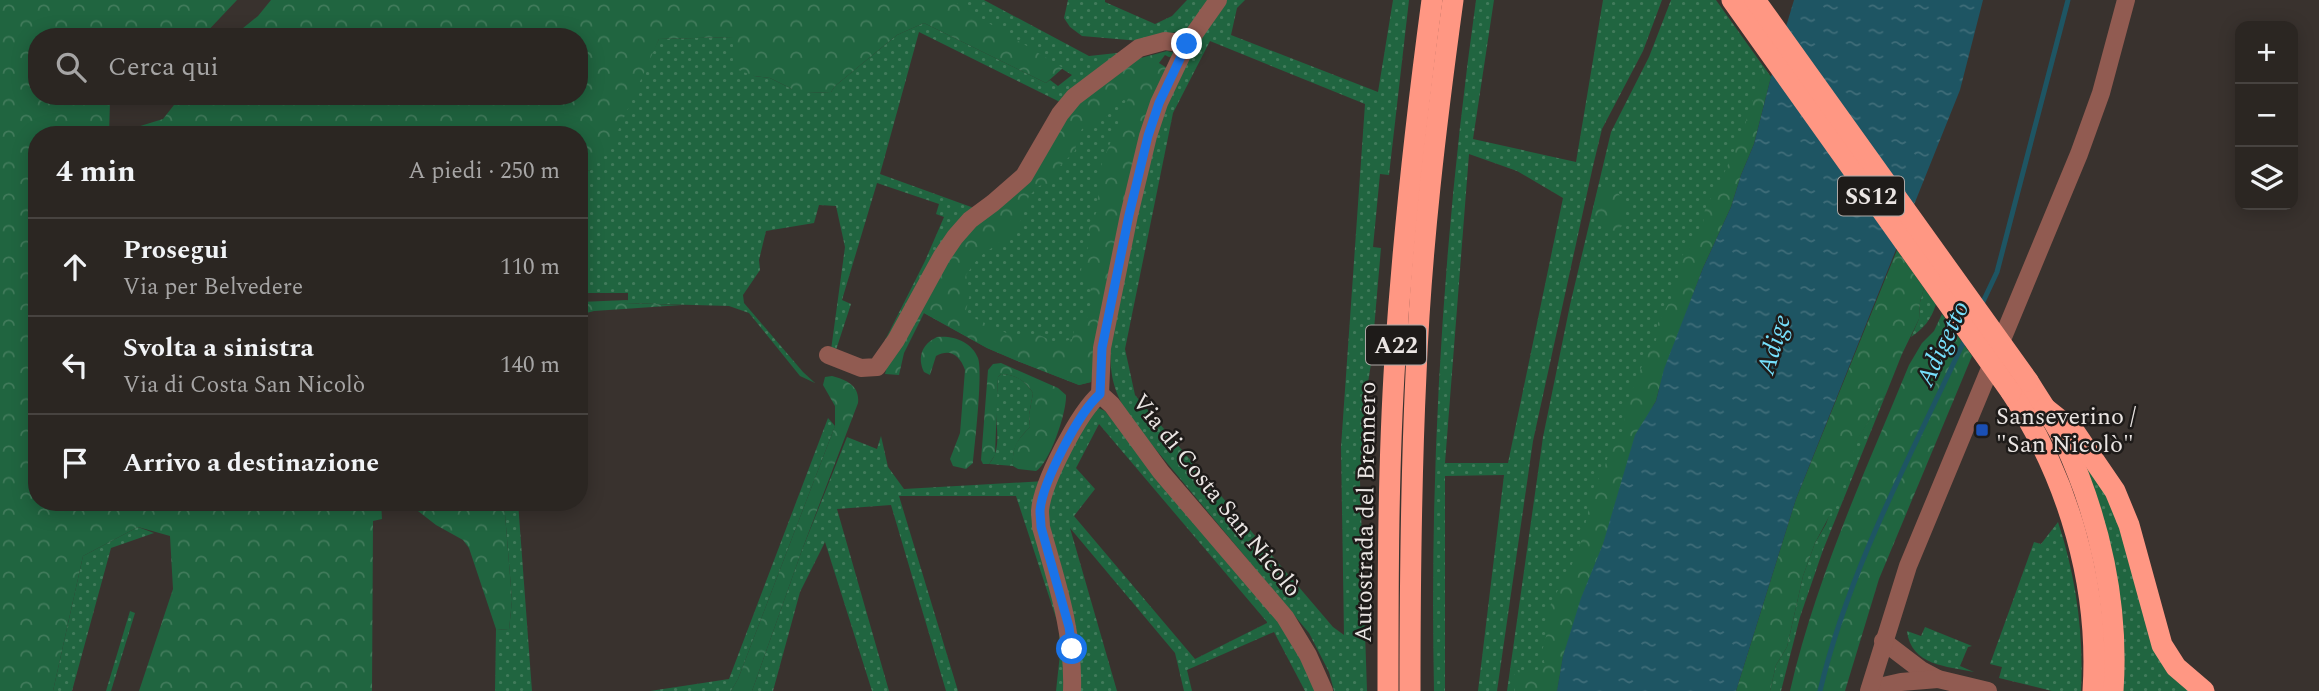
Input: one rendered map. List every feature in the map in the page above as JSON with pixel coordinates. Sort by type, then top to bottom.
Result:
[{"type":"highway","name":"Autostrada del Brennero","points":[[1388,691],[1388,557],[1395,359],[1413,140],[1432,0]]},
{"type":"highway","name":"Autostrada del Brennero","points":[[1410,691],[1410,562],[1416,371],[1434,140],[1453,0]]},
{"type":"highway","name":"SS12","points":[[1732,0],[2020,386],[2045,408],[2063,439],[2100,543],[2113,631],[2113,691]]},
{"type":"highway","name":"SS12","points":[[1755,0],[2020,386],[2073,525],[2090,607],[2094,658],[2093,691]]},
{"type":"highway","points":[[2045,408],[2074,431],[2115,491],[2129,525],[2162,645],[2176,667],[2204,691]]},
{"type":"street","name":"Via di Costa San Nicolò","points":[[1218,0],[1187,44],[1159,103],[1148,136],[1102,348],[1100,394],[1112,405],[1161,472],[1285,617],[1308,655],[1324,691]]},
{"type":"street","points":[[1938,679],[1901,682],[1870,690],[1883,640],[1908,566],[2079,154],[2101,93],[2126,0]]},
{"type":"street","points":[[828,355],[861,368],[877,367],[896,340],[955,237],[970,220],[1024,176],[1060,114],[1074,97],[1139,48],[1165,41],[1187,44]]},
{"type":"street","points":[[1072,691],[1073,667],[1069,627],[1041,527],[1040,510],[1047,486],[1064,448],[1089,403],[1100,394]]},
{"type":"street","points":[[1883,640],[1921,670],[1938,679],[1988,691]]},
{"type":"green space","points":[[0,0],[237,0],[211,28],[28,28],[28,105],[110,105],[109,126],[28,126],[28,511],[382,511],[382,519],[373,521],[372,691],[139,691],[173,589],[170,536],[138,527],[83,556],[53,691],[0,691]]},
{"type":"green space","points":[[271,0],[957,0],[957,4],[1063,68],[1046,83],[924,23],[897,35],[831,92],[807,93],[804,100],[792,89],[770,78],[754,76],[733,68],[733,37],[659,39],[609,151],[588,171],[588,126],[140,126],[163,119],[174,105],[588,105],[588,28],[243,28]]},
{"type":"green space","points":[[957,0],[984,0],[1089,56],[1126,52],[1062,103],[919,32],[880,174],[974,208],[874,362],[944,217],[936,214],[939,204],[877,183],[842,300],[851,304],[835,353],[831,350],[845,247],[836,206],[819,205],[814,223],[766,231],[759,260],[760,270],[743,295],[744,303],[815,383],[800,376],[749,313],[729,306],[623,303],[628,300],[628,293],[588,293],[588,171],[659,39],[733,37],[754,76],[770,78],[807,93],[831,92],[897,35],[924,23],[1046,83],[1050,80],[1058,86],[1072,75],[956,4]]},
{"type":"green space","points":[[1068,0],[1105,0],[1155,24],[1172,16],[1187,0],[1211,0],[1187,29],[1140,41],[1082,36],[1070,27],[1064,18]]},
{"type":"green space","points":[[1227,0],[1245,0],[1237,8],[1231,35],[1378,92],[1393,0],[1409,0],[1389,175],[1380,174],[1373,247],[1381,248],[1371,364],[1365,401],[1360,481],[1367,691],[1334,691],[1329,672],[1309,633],[1132,421],[1115,389],[1110,357],[1112,332],[1155,136],[1175,86],[1197,43]],"holes":[[[1210,41],[1365,104],[1341,447],[1344,635],[1333,627],[1135,395],[1125,349],[1173,113]]]},
{"type":"green space","points":[[1476,0],[1494,0],[1473,139],[1576,162],[1603,0],[1662,0],[1643,51],[1602,129],[1593,166],[1533,441],[1497,691],[1478,691],[1504,475],[1445,476],[1445,691],[1434,691],[1434,518],[1441,345],[1465,86]],"holes":[[[1469,154],[1517,171],[1563,198],[1508,463],[1445,463]]]},
{"type":"green space","points":[[1671,0],[1716,0],[1771,77],[1563,656],[1557,691],[1507,691],[1543,437],[1570,305],[1611,132],[1649,57]]},
{"type":"green space","points":[[1167,51],[1176,53],[1175,56],[1165,55],[1159,63],[1167,68],[1111,263],[1091,382],[1079,385],[1020,362],[987,348],[924,313],[904,353],[899,375],[885,374],[887,366],[961,236],[1077,102],[1137,59]],"holes":[[[1129,96],[1101,166],[1097,211],[1089,228],[1091,241],[1082,261],[1081,272],[1091,283],[1092,308],[1088,316],[1075,325],[1072,339],[1055,344],[1037,335],[1027,334],[1017,338],[970,316],[966,310],[970,294],[966,275],[979,257],[1017,230],[1029,196],[1039,186],[1051,183],[1060,166],[1075,151],[1082,129],[1106,117],[1114,103]]]},
{"type":"green space","points":[[1137,59],[1123,212],[1096,334],[1091,382],[1079,385],[1020,362],[987,348],[924,313]]},
{"type":"green space","points":[[1763,66],[1771,77],[1754,144],[1664,369],[1656,401],[1635,435],[1603,544],[1581,598],[1563,656],[1557,691],[1515,691],[1512,679],[1517,670],[1539,670],[1545,666],[1542,651],[1552,600],[1568,574],[1582,539],[1594,486],[1603,472],[1610,450],[1624,429],[1626,405],[1648,351],[1656,341],[1658,323],[1680,276],[1680,258],[1697,238],[1705,209],[1743,131]]},
{"type":"green space","points":[[1601,187],[1615,191],[1624,203],[1625,217],[1618,231],[1602,226],[1592,213],[1598,189]]},
{"type":"green space","points":[[1897,250],[1924,288],[1919,319],[1886,394],[1857,440],[1841,494],[1815,543],[1803,576],[1787,647],[1776,665],[1770,691],[1736,691],[1796,499]]},
{"type":"green space","points":[[1924,288],[1936,304],[1926,323],[1911,337],[1919,319]]},
{"type":"green space","points":[[628,300],[624,303],[682,305],[588,313],[588,302]]},
{"type":"green space","points":[[1942,314],[1972,356],[1879,579],[1845,691],[1790,691],[1813,607],[1859,485],[1909,365],[1922,343],[1934,331]]},
{"type":"green space","points":[[937,337],[949,337],[967,344],[978,358],[979,392],[973,463],[966,469],[953,466],[950,459],[960,433],[965,370],[963,365],[954,354],[946,353],[936,356],[930,375],[924,372],[922,366],[924,347]]},
{"type":"green space","points":[[1001,363],[1058,388],[1066,395],[1057,436],[1047,458],[1036,471],[1013,466],[1016,444],[1030,427],[1033,393],[1016,377],[1001,374],[998,377],[995,455],[989,464],[983,464],[981,460],[988,370],[993,364]]},
{"type":"green space","points":[[1001,374],[1020,379],[1033,393],[1030,427],[1017,444],[1013,466],[989,464],[997,446],[996,402],[998,377]]},
{"type":"green space","points":[[832,376],[855,388],[858,403],[752,691],[731,691],[738,679],[835,426],[835,406],[823,385],[825,377]]},
{"type":"green space","points":[[1886,394],[1823,550],[1800,617],[1781,691],[1770,691],[1776,665],[1787,647],[1803,576],[1815,543],[1826,524],[1857,439]]},
{"type":"green space","points":[[1094,406],[1105,411],[1291,634],[1318,691],[1305,691],[1274,632],[1187,670],[1192,691],[1184,691],[1175,653],[1070,528],[1117,691],[1078,691],[1046,520],[1051,485]],"holes":[[[1099,424],[1267,622],[1195,659],[1074,516],[1095,489],[1076,468]]]},
{"type":"green space","points":[[828,418],[835,426],[738,679],[731,691],[650,691],[729,679]]},
{"type":"green space","points":[[881,436],[888,467],[904,489],[1045,481],[1039,497],[1065,631],[1067,691],[1056,691],[1060,654],[1059,627],[1016,496],[899,496],[958,691],[946,691],[891,505],[837,509],[889,691],[872,691],[825,542],[800,592],[773,691],[752,691],[802,550],[847,437],[877,449]]},
{"type":"green space","points":[[2084,464],[2097,475],[2193,691],[2123,691],[2123,631],[2118,587],[2103,517]]},
{"type":"green space","points":[[418,511],[505,511],[512,600],[509,630],[496,629],[469,548],[463,540]]},
{"type":"green space","points":[[505,511],[519,511],[532,691],[495,691],[496,629],[509,630],[512,600]]},
{"type":"green space","points":[[2058,522],[2070,563],[2077,605],[2081,691],[2052,691],[1999,678],[2002,667],[1990,664],[2034,542],[2041,544]]},
{"type":"green space","points":[[138,527],[154,533],[111,548],[72,691],[53,691],[83,556]]},
{"type":"green space","points":[[130,611],[135,613],[111,691],[106,691]]},
{"type":"green space","points":[[1925,627],[1972,646],[1968,647],[1960,666],[1974,672],[1942,666],[1923,658],[1915,651],[1907,631],[1921,636]]},
{"type":"water","name":"Adige","points":[[1794,0],[1983,0],[1960,90],[1796,499],[1736,691],[1557,691],[1563,656],[1581,598],[1603,544],[1635,435],[1656,401],[1664,369],[1703,268],[1731,207],[1754,144]]},
{"type":"waterway","name":"Adigetto","points":[[1981,306],[1997,272],[2068,0]]},
{"type":"waterway","name":"Adigetto","points":[[1820,691],[1832,645],[1865,555],[1966,337]]},
{"type":"place","name":"Sanseverino / \"San Nicolò\"","points":[[1982,430]]},
{"type":"route","points":[[1072,649],[1069,627],[1041,527],[1040,510],[1043,496],[1064,448],[1089,403],[1100,394],[1102,348],[1148,136],[1159,103],[1187,44]]}]
